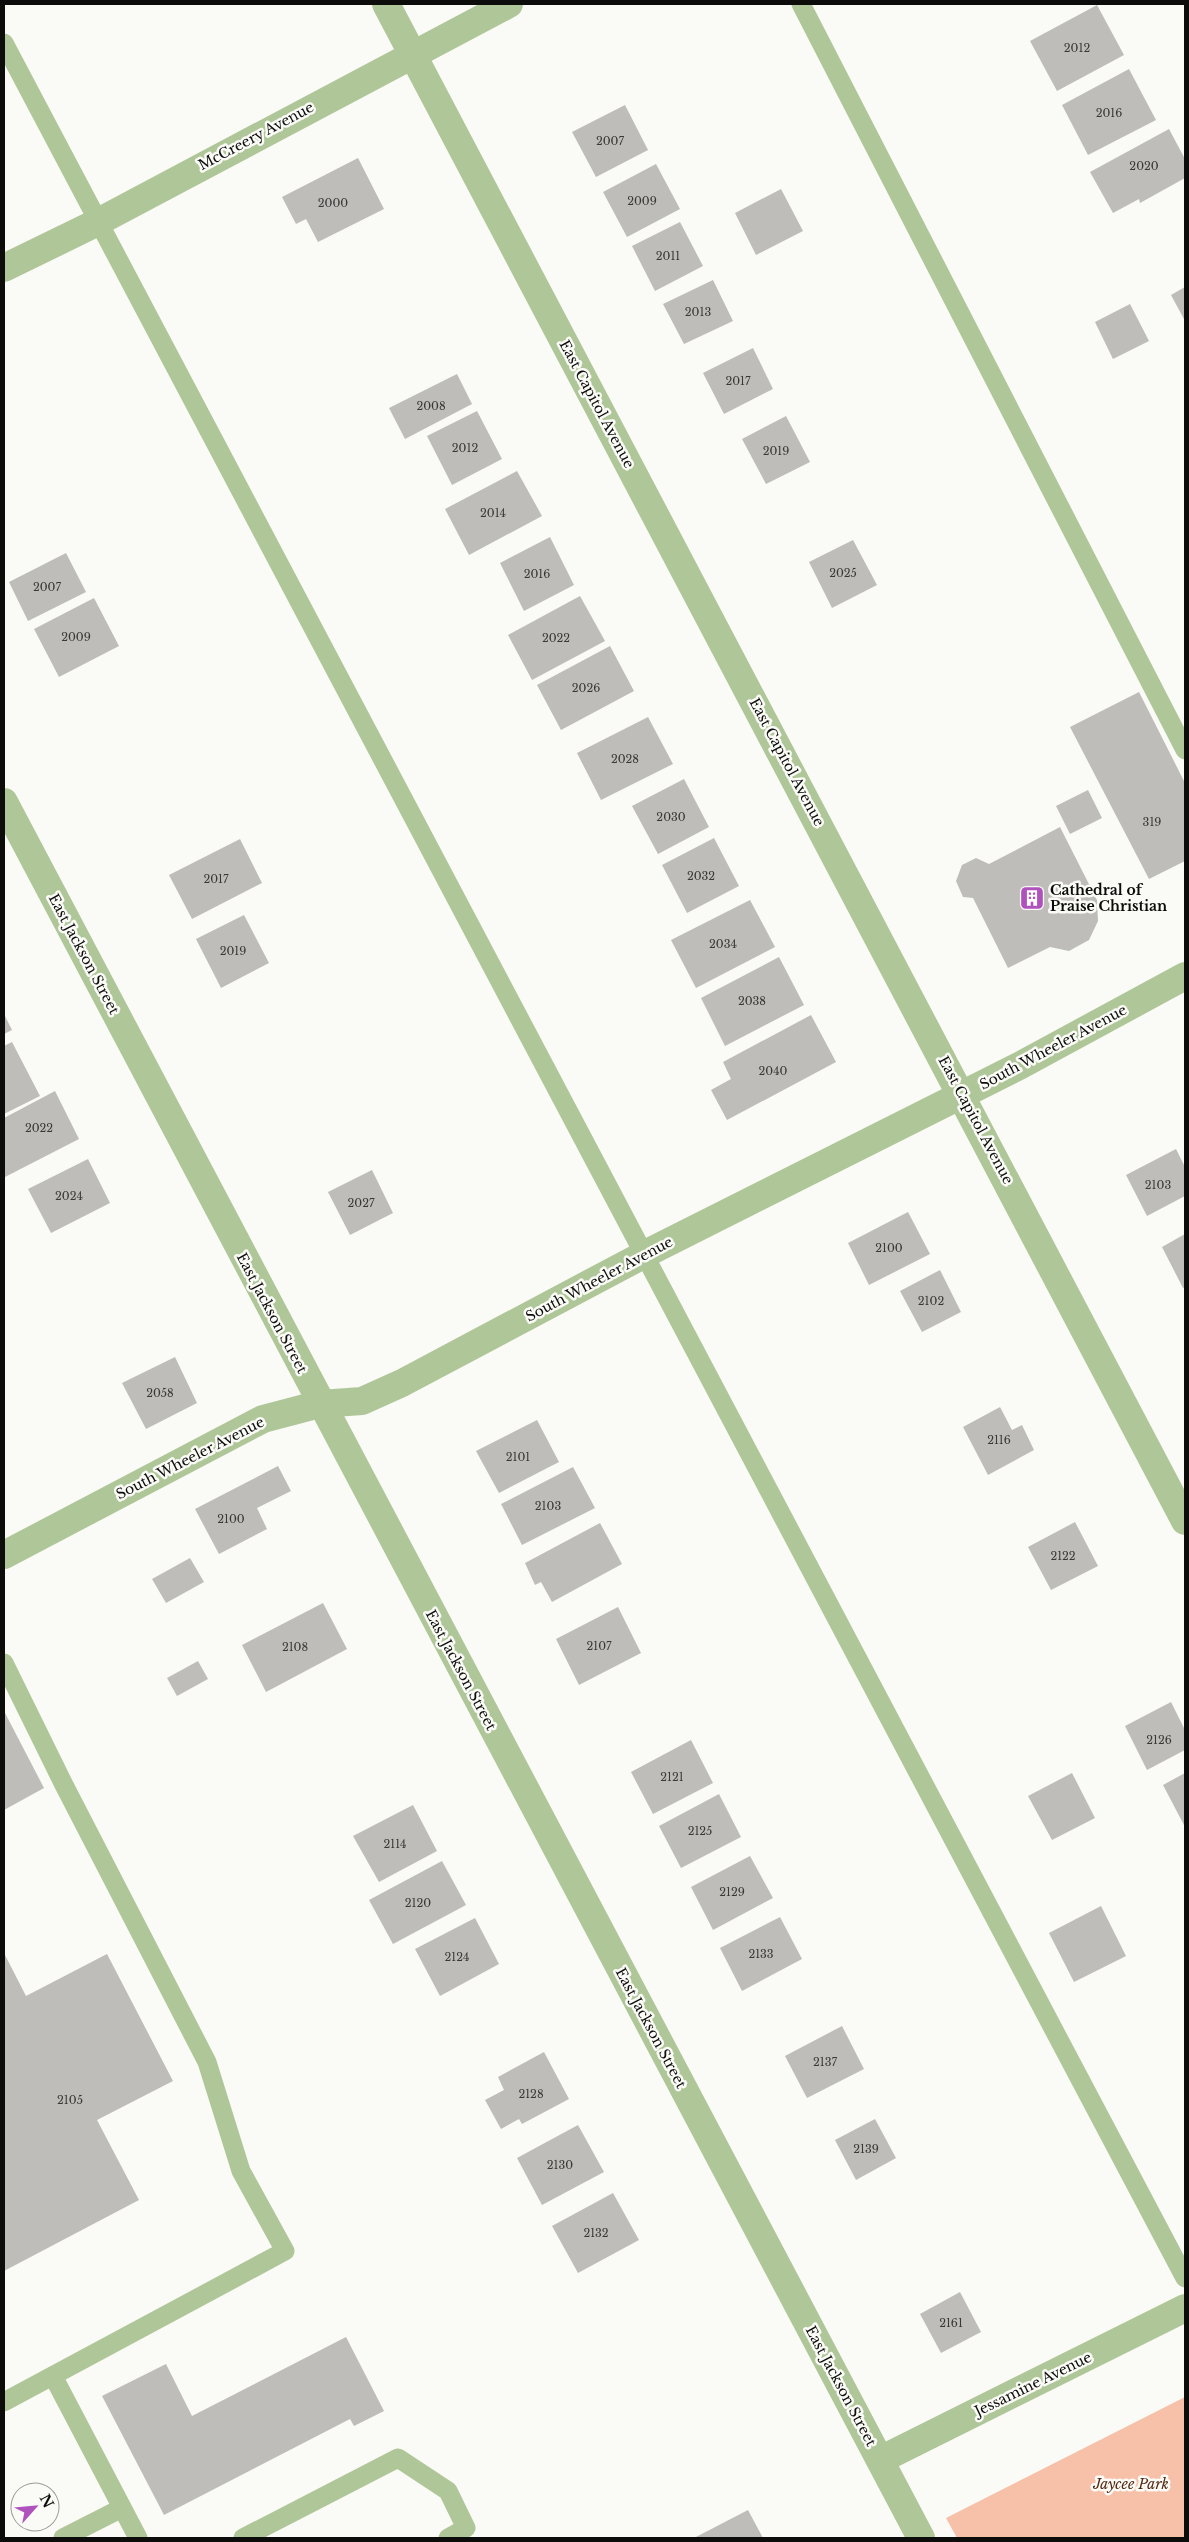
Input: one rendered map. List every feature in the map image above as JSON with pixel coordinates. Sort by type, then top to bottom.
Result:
[{"type":"street","name":"East Capitol Avenue","points":[[386,4],[1185,1521]]},
{"type":"street","name":"McCreery Avenue","points":[[4,268],[98,222],[509,4]]},
{"type":"street","name":"East Jackson Street","points":[[4,802],[320,1404],[921,2538]]},
{"type":"street","name":"South Wheeler Avenue","points":[[4,1555],[253,1424],[320,1404],[362,1401],[388,1390],[645,1254],[962,1095],[1185,976]]},
{"type":"street","name":"Jessamine Avenue","points":[[880,2460],[1185,2308]]},
{"type":"lane","points":[[801,4],[1185,750]]},
{"type":"lane","points":[[4,43],[1185,2278]]},
{"type":"lane","points":[[4,1663],[63,1783],[207,2062],[241,2171],[285,2251],[4,2402]]},
{"type":"lane","points":[[53,2376],[138,2538]]},
{"type":"lane","points":[[243,2538],[398,2458],[448,2491],[466,2528],[448,2538]]},
{"type":"lane","points":[[63,2538],[122,2508]]},
{"type":"green space","name":"Jaycee Park","points":[[1185,2397],[1185,2538],[957,2538],[946,2518]]},
{"type":"building","points":[[1097,5],[1124,55],[1057,91],[1030,41]]},
{"type":"building","points":[[1129,69],[1156,120],[1088,155],[1062,105]]},
{"type":"building","points":[[625,105],[648,150],[596,177],[572,132]]},
{"type":"building","points":[[1169,129],[1185,159],[1185,178],[1140,203],[1139,199],[1113,213],[1090,172]]},
{"type":"building","points":[[358,158],[384,209],[318,242],[306,219],[296,224],[282,197]]},
{"type":"building","points":[[656,164],[680,209],[627,237],[603,192]]},
{"type":"building","points":[[781,189],[803,231],[756,255],[735,213]]},
{"type":"building","points":[[680,222],[703,266],[655,291],[632,246]]},
{"type":"building","points":[[713,280],[733,321],[684,344],[663,304]]},
{"type":"building","points":[[1185,287],[1185,321],[1171,295]]},
{"type":"building","points":[[1130,304],[1149,341],[1113,359],[1095,322]]},
{"type":"building","points":[[753,348],[773,389],[724,414],[703,373]]},
{"type":"building","points":[[457,374],[472,404],[405,439],[389,408]]},
{"type":"building","points":[[477,411],[502,459],[452,485],[427,436]]},
{"type":"building","points":[[786,416],[810,462],[766,484],[742,439]]},
{"type":"building","points":[[517,471],[542,516],[469,555],[445,509]]},
{"type":"building","points":[[550,537],[574,585],[524,611],[500,563]]},
{"type":"building","points":[[853,540],[877,585],[832,608],[809,562]]},
{"type":"building","points":[[66,553],[86,592],[28,621],[9,582]]},
{"type":"building","points":[[580,596],[605,641],[532,680],[508,635]]},
{"type":"building","points":[[94,598],[119,646],[59,677],[34,629]]},
{"type":"building","points":[[610,646],[634,691],[561,730],[537,685]]},
{"type":"building","points":[[1139,692],[1185,783],[1185,861],[1149,879],[1070,727]]},
{"type":"building","points":[[648,717],[673,764],[601,800],[577,753]]},
{"type":"building","points":[[684,779],[709,827],[658,854],[632,806]]},
{"type":"building","points":[[1088,790],[1102,818],[1070,834],[1056,806]]},
{"type":"building","name":"Cathedral of Praise Christian","points":[[1060,827],[1097,900],[1098,921],[1089,940],[1069,951],[1050,947],[1008,968],[973,898],[963,897],[956,881],[962,865],[976,858],[989,864]]},
{"type":"building","points":[[714,838],[739,886],[687,913],[662,865]]},
{"type":"building","points":[[240,839],[262,883],[192,919],[169,875]]},
{"type":"building","points":[[750,900],[775,947],[696,988],[671,940]]},
{"type":"building","points":[[244,915],[269,963],[221,988],[196,939]]},
{"type":"building","points":[[779,957],[804,1005],[725,1046],[701,998]]},
{"type":"building","points":[[4,1014],[12,1030],[4,1034]]},
{"type":"building","points":[[811,1015],[836,1062],[727,1120],[711,1090],[731,1079],[723,1062]]},
{"type":"building","points":[[12,1042],[40,1096],[4,1114],[4,1046]]},
{"type":"building","points":[[55,1091],[79,1139],[5,1177],[4,1118]]},
{"type":"building","points":[[1176,1149],[1185,1167],[1185,1196],[1147,1216],[1126,1175]]},
{"type":"building","points":[[88,1159],[110,1203],[51,1233],[28,1189]]},
{"type":"building","points":[[372,1170],[393,1213],[350,1235],[328,1192]]},
{"type":"building","points":[[908,1212],[930,1254],[869,1285],[848,1243]]},
{"type":"building","points":[[1185,1234],[1185,1287],[1183,1288],[1162,1247]]},
{"type":"building","points":[[940,1270],[961,1312],[922,1332],[900,1291]]},
{"type":"building","points":[[175,1357],[197,1403],[146,1429],[122,1383]]},
{"type":"building","points":[[1000,1407],[1012,1430],[1022,1425],[1034,1450],[988,1475],[963,1427]]},
{"type":"building","points":[[537,1420],[559,1462],[499,1493],[476,1451]]},
{"type":"building","points":[[278,1466],[291,1491],[257,1508],[267,1529],[219,1554],[195,1509]]},
{"type":"building","points":[[573,1467],[595,1508],[522,1545],[501,1504]]},
{"type":"building","points":[[1075,1522],[1098,1566],[1051,1590],[1028,1547]]},
{"type":"building","points":[[600,1523],[622,1564],[552,1602],[541,1582],[535,1585],[525,1563]]},
{"type":"building","points":[[190,1558],[204,1582],[166,1603],[152,1579]]},
{"type":"building","points":[[323,1603],[347,1649],[266,1692],[242,1645]]},
{"type":"building","points":[[618,1607],[641,1653],[579,1685],[556,1639]]},
{"type":"building","points":[[198,1661],[208,1679],[177,1696],[167,1678]]},
{"type":"building","points":[[1171,1702],[1185,1730],[1185,1750],[1147,1770],[1125,1726]]},
{"type":"building","points":[[4,1711],[44,1788],[4,1810]]},
{"type":"building","points":[[691,1740],[713,1783],[653,1814],[631,1772]]},
{"type":"building","points":[[1072,1773],[1095,1818],[1052,1840],[1028,1796]]},
{"type":"building","points":[[1185,1773],[1185,1827],[1163,1785]]},
{"type":"building","points":[[719,1794],[741,1837],[681,1868],[659,1826]]},
{"type":"building","points":[[413,1805],[437,1851],[379,1882],[353,1836]]},
{"type":"building","points":[[750,1856],[773,1898],[713,1930],[691,1887]]},
{"type":"building","points":[[442,1861],[466,1905],[393,1944],[369,1900]]},
{"type":"building","points":[[1101,1906],[1126,1956],[1074,1982],[1049,1933]]},
{"type":"building","points":[[780,1917],[802,1959],[742,1991],[720,1948]]},
{"type":"building","points":[[475,1918],[499,1964],[440,1996],[415,1949]]},
{"type":"building","points":[[4,1953],[26,1996],[107,1954],[173,2081],[97,2120],[139,2200],[4,2271]]},
{"type":"building","points":[[842,2026],[864,2069],[807,2098],[785,2056]]},
{"type":"building","points":[[544,2052],[569,2099],[522,2124],[519,2119],[501,2129],[485,2100],[504,2090],[498,2077]]},
{"type":"building","points":[[875,2119],[896,2158],[856,2180],[835,2140]]},
{"type":"building","points":[[578,2125],[604,2172],[542,2205],[517,2158]]},
{"type":"building","points":[[613,2193],[639,2240],[578,2273],[552,2226]]},
{"type":"building","points":[[960,2292],[981,2332],[941,2353],[920,2314]]},
{"type":"building","points":[[346,2337],[384,2411],[354,2426],[350,2419],[164,2515],[102,2396],[166,2364],[192,2416]]},
{"type":"building","points":[[748,2510],[763,2538],[694,2538]]},
{"type":"place","name":"Cathedral of Praise Christian","points":[[1032,898]]}]
